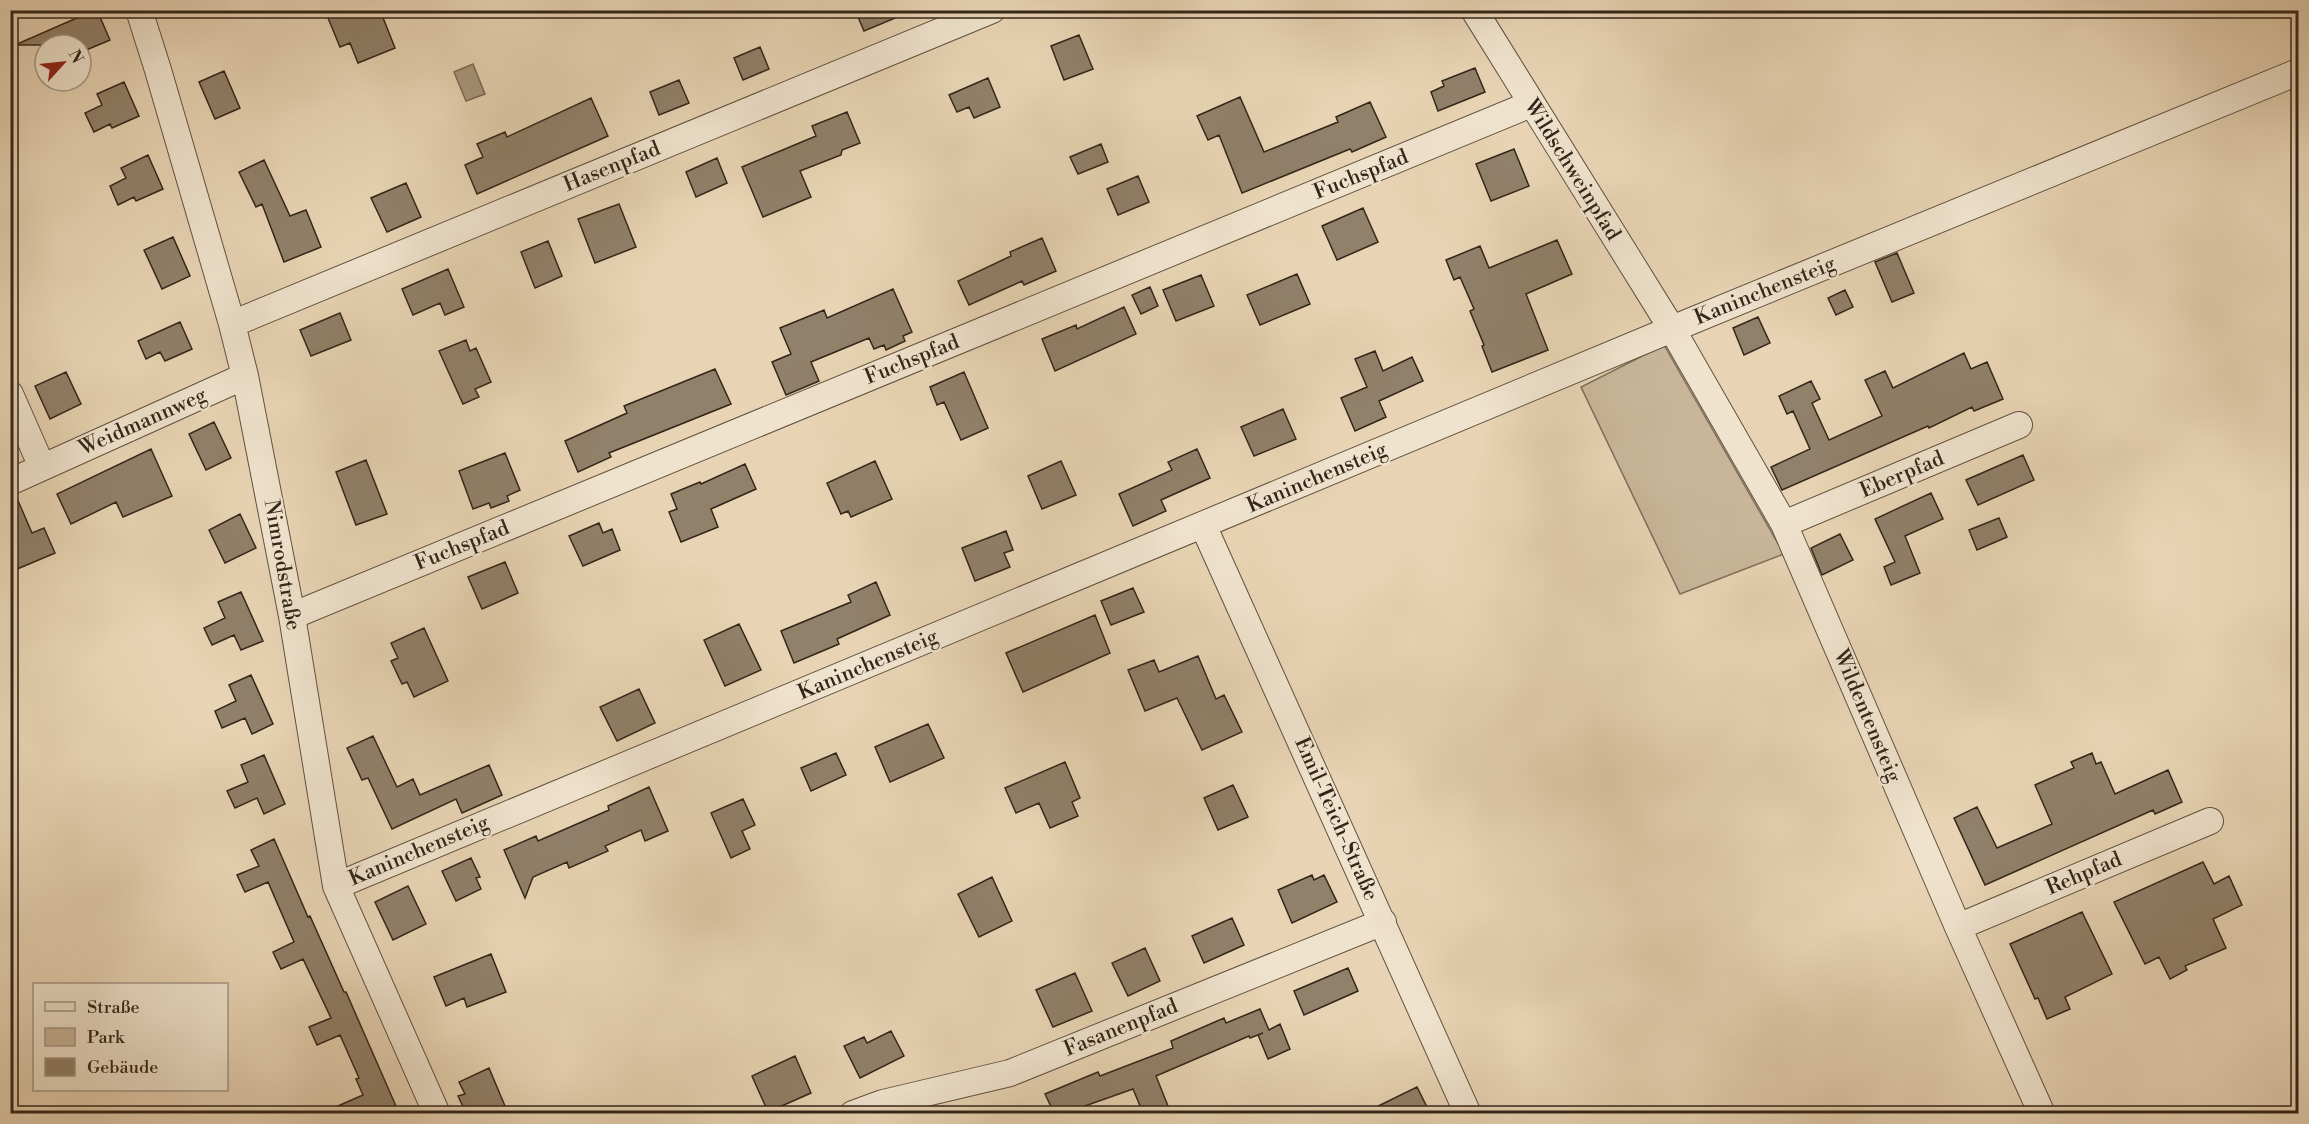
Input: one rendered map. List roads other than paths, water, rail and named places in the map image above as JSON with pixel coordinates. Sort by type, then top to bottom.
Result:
[{"type":"street","name":"Nimrodstraße","points":[[139,10],[232,324],[244,376],[292,616],[336,886],[437,1113]]},
{"type":"street","name":"Hasenpfad","points":[[232,324],[992,10]]},
{"type":"street","name":"Wildschweinpfad","points":[[1474,10],[1672,329]]},
{"type":"street","name":"Kaninchensteig","points":[[336,886],[1672,329],[2298,72]]},
{"type":"street","name":"Fuchspfad","points":[[292,616],[1531,104]]},
{"type":"street","name":"Wildentensteig","points":[[1672,329],[1784,524],[1958,927],[2042,1113]]},
{"type":"street","name":"Weidmannweg","points":[[10,482],[244,376]]},
{"type":"street","points":[[10,394],[42,467]]},
{"type":"street","name":"Eberpfad","points":[[1784,524],[2019,425]]},
{"type":"street","name":"Emil-Teich-Straße","points":[[1203,525],[1468,1113]]},
{"type":"street","name":"Rehpfad","points":[[1958,927],[2210,821]]},
{"type":"street","name":"Fasanenpfad","points":[[853,1113],[883,1103],[1010,1073],[1383,922]]}]
